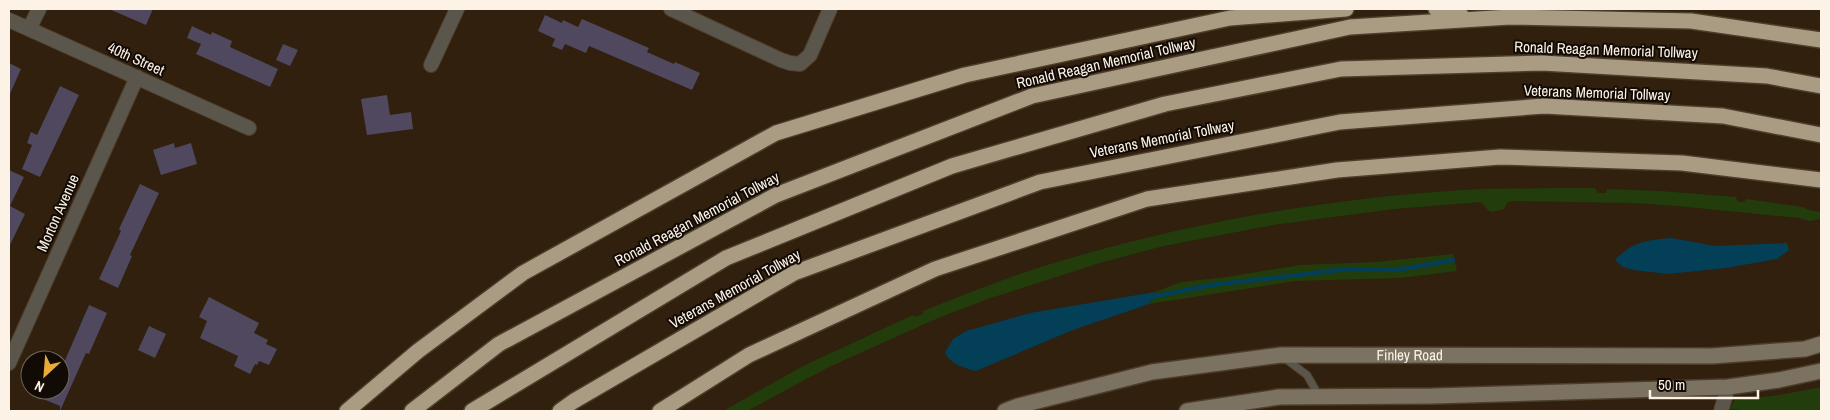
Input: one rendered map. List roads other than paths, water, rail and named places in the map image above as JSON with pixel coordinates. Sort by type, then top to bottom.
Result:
[{"type":"highway","points":[[347,411],[418,351],[523,272],[776,133],[965,75],[1230,18],[1346,9]]},
{"type":"highway","points":[[1436,9],[1477,19]]},
{"type":"highway","name":"Ronald Reagan Memorial Tollway","points":[[412,411],[499,344],[776,195],[1032,96],[1350,27],[1510,17],[1691,21],[1821,40]]},
{"type":"highway","name":"Ronald Reagan Memorial Tollway","points":[[472,411],[726,258],[952,166],[1165,104],[1341,69],[1532,63],[1767,76],[1821,86]]},
{"type":"highway","name":"Veterans Memorial Tollway","points":[[560,411],[574,400],[794,273],[1040,182],[1340,122],[1544,106],[1722,116],[1821,135]]},
{"type":"highway","points":[[660,411],[749,355],[935,269],[1147,199],[1337,170],[1500,158],[1682,163],[1821,180]]},
{"type":"main road","name":"Finley Road","points":[[1005,411],[1152,372],[1281,355],[1712,356],[1805,349],[1821,344]]},
{"type":"main road","points":[[1187,411],[1279,397],[1433,396],[1728,387],[1821,372]]},
{"type":"street","points":[[30,29],[39,9]]},
{"type":"street","points":[[431,65],[457,9]]},
{"type":"street","points":[[671,9],[781,60],[800,64],[810,55],[830,9]]},
{"type":"street","name":"40th Street","points":[[9,20],[249,128]]},
{"type":"street","name":"Morton Avenue","points":[[9,363],[137,77]]},
{"type":"street","points":[[1721,411],[1728,387]]},
{"type":"lane","points":[[1281,355],[1307,375],[1319,397]]},
{"type":"water","points":[[1672,238],[1715,246],[1787,243],[1789,250],[1777,259],[1726,268],[1668,274],[1633,270],[1623,267],[1615,260],[1635,245]]},
{"type":"water","points":[[1155,292],[1149,304],[1073,330],[976,371],[962,367],[950,360],[945,352],[953,339],[966,331],[1030,313]]},
{"type":"waterway","points":[[1147,298],[1211,285],[1347,269],[1396,270],[1453,260]]}]
